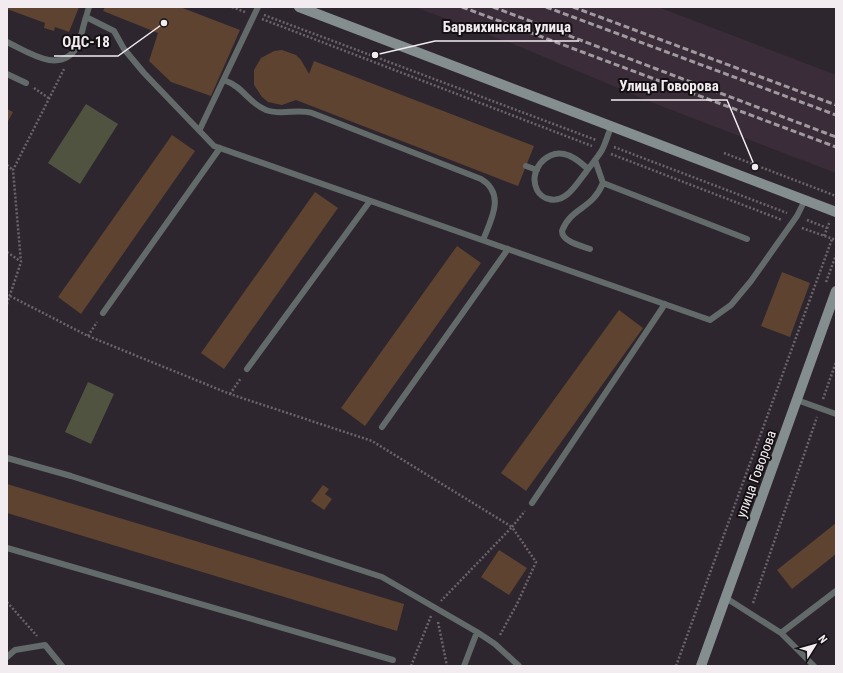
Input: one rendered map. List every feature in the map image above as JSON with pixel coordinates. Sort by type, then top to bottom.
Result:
[{"type":"street","points":[[299,7],[836,212]]},
{"type":"street","name":"улица Говорова","points":[[701,666],[836,291]]},
{"type":"lane","points":[[7,42],[50,61],[59,61],[71,54],[77,46],[90,7]]},
{"type":"lane","points":[[200,129],[256,12]]},
{"type":"lane","points":[[86,17],[114,31],[124,49],[144,72],[200,129],[214,146],[710,320],[731,305],[751,281],[791,224],[805,200]]},
{"type":"lane","points":[[7,74],[26,83]]},
{"type":"lane","points":[[224,80],[241,88],[254,103],[268,111],[280,113],[303,111],[312,113],[481,179],[493,191],[496,202],[495,209],[483,240]]},
{"type":"lane","points":[[588,169],[571,156],[559,154],[545,158],[535,176],[537,189],[545,198],[555,200],[566,196],[588,169],[602,150],[611,127]]},
{"type":"lane","points":[[103,313],[220,148]]},
{"type":"lane","points":[[590,249],[567,240],[563,237],[562,231],[570,217],[594,200],[603,183],[595,160]]},
{"type":"lane","points":[[526,166],[537,170]]},
{"type":"lane","points":[[603,183],[747,239]]},
{"type":"lane","points":[[247,369],[370,201]]},
{"type":"lane","points":[[382,427],[508,249]]},
{"type":"lane","points":[[532,503],[666,304]]},
{"type":"lane","points":[[797,400],[836,414]]},
{"type":"lane","points":[[7,458],[101,486],[382,577],[477,632],[495,644],[519,666]]},
{"type":"lane","points":[[7,548],[393,660]]},
{"type":"lane","points":[[781,633],[836,591]]},
{"type":"lane","points":[[726,598],[781,633],[814,666]]},
{"type":"lane","points":[[464,666],[477,632]]},
{"type":"lane","points":[[7,657],[15,650],[45,645],[62,666]]},
{"type":"path","points":[[232,7],[256,12],[602,150],[791,224],[836,240]]},
{"type":"path","points":[[241,7],[827,228]]},
{"type":"path","points":[[7,304],[21,262],[13,170],[71,54]]},
{"type":"path","points":[[26,83],[50,98]]},
{"type":"path","points":[[724,153],[836,196]]},
{"type":"path","points":[[7,165],[13,170]]},
{"type":"path","points":[[676,666],[832,239]]},
{"type":"path","points":[[7,252],[21,262]]},
{"type":"path","points":[[10,296],[88,336],[230,394],[372,441],[512,527],[536,562],[517,604],[495,644]]},
{"type":"path","points":[[88,336],[103,313]]},
{"type":"path","points":[[750,614],[836,362]]},
{"type":"path","points":[[230,394],[247,369]]},
{"type":"path","points":[[411,666],[435,608],[512,527],[532,503]]},
{"type":"path","points":[[7,602],[45,645]]},
{"type":"path","points":[[435,608],[448,666]]},
{"type":"shaded area","points":[[415,7],[658,7],[836,75],[836,173],[656,104],[511,43]]},
{"type":"green space","points":[[86,104],[118,124],[80,184],[48,163]]},
{"type":"green space","points":[[88,382],[114,394],[91,444],[65,432]]},
{"type":"building","points":[[7,7],[79,7],[69,32],[55,27],[54,31],[44,28],[45,23],[7,9]]},
{"type":"building","points":[[105,7],[180,7],[240,30],[211,96],[171,82],[149,61],[158,33],[103,11]]},
{"type":"building","points":[[282,50],[296,55],[301,60],[309,74],[314,61],[534,146],[518,186],[296,100],[282,105],[268,102],[262,97],[254,85],[254,70],[261,58],[274,51]]},
{"type":"building","points":[[7,109],[13,112],[7,123]]},
{"type":"building","points":[[172,135],[195,151],[81,314],[58,297]]},
{"type":"building","points":[[315,192],[338,208],[224,369],[201,353]]},
{"type":"building","points":[[457,246],[481,263],[365,426],[341,408]]},
{"type":"building","points":[[782,272],[810,283],[790,337],[761,326]]},
{"type":"building","points":[[619,310],[643,328],[526,491],[501,473]]},
{"type":"building","points":[[7,484],[404,604],[397,631],[7,513]]},
{"type":"building","points":[[323,485],[329,489],[325,494],[332,499],[324,510],[311,501]]},
{"type":"building","points":[[836,523],[836,554],[792,589],[777,570]]},
{"type":"building","points":[[499,550],[527,568],[509,595],[481,577]]},
{"type":"railway","points":[[462,7],[836,147]]},
{"type":"railway","points":[[493,7],[836,137]]},
{"type":"railway","points":[[546,7],[836,115]]},
{"type":"railway","points":[[573,7],[836,105]]},
{"type":"place","name":"ОДС-18","points":[[164,23]]},
{"type":"place","name":"Барвихинская улица","points":[[375,55]]},
{"type":"place","name":"Улица Говорова","points":[[755,167]]}]
